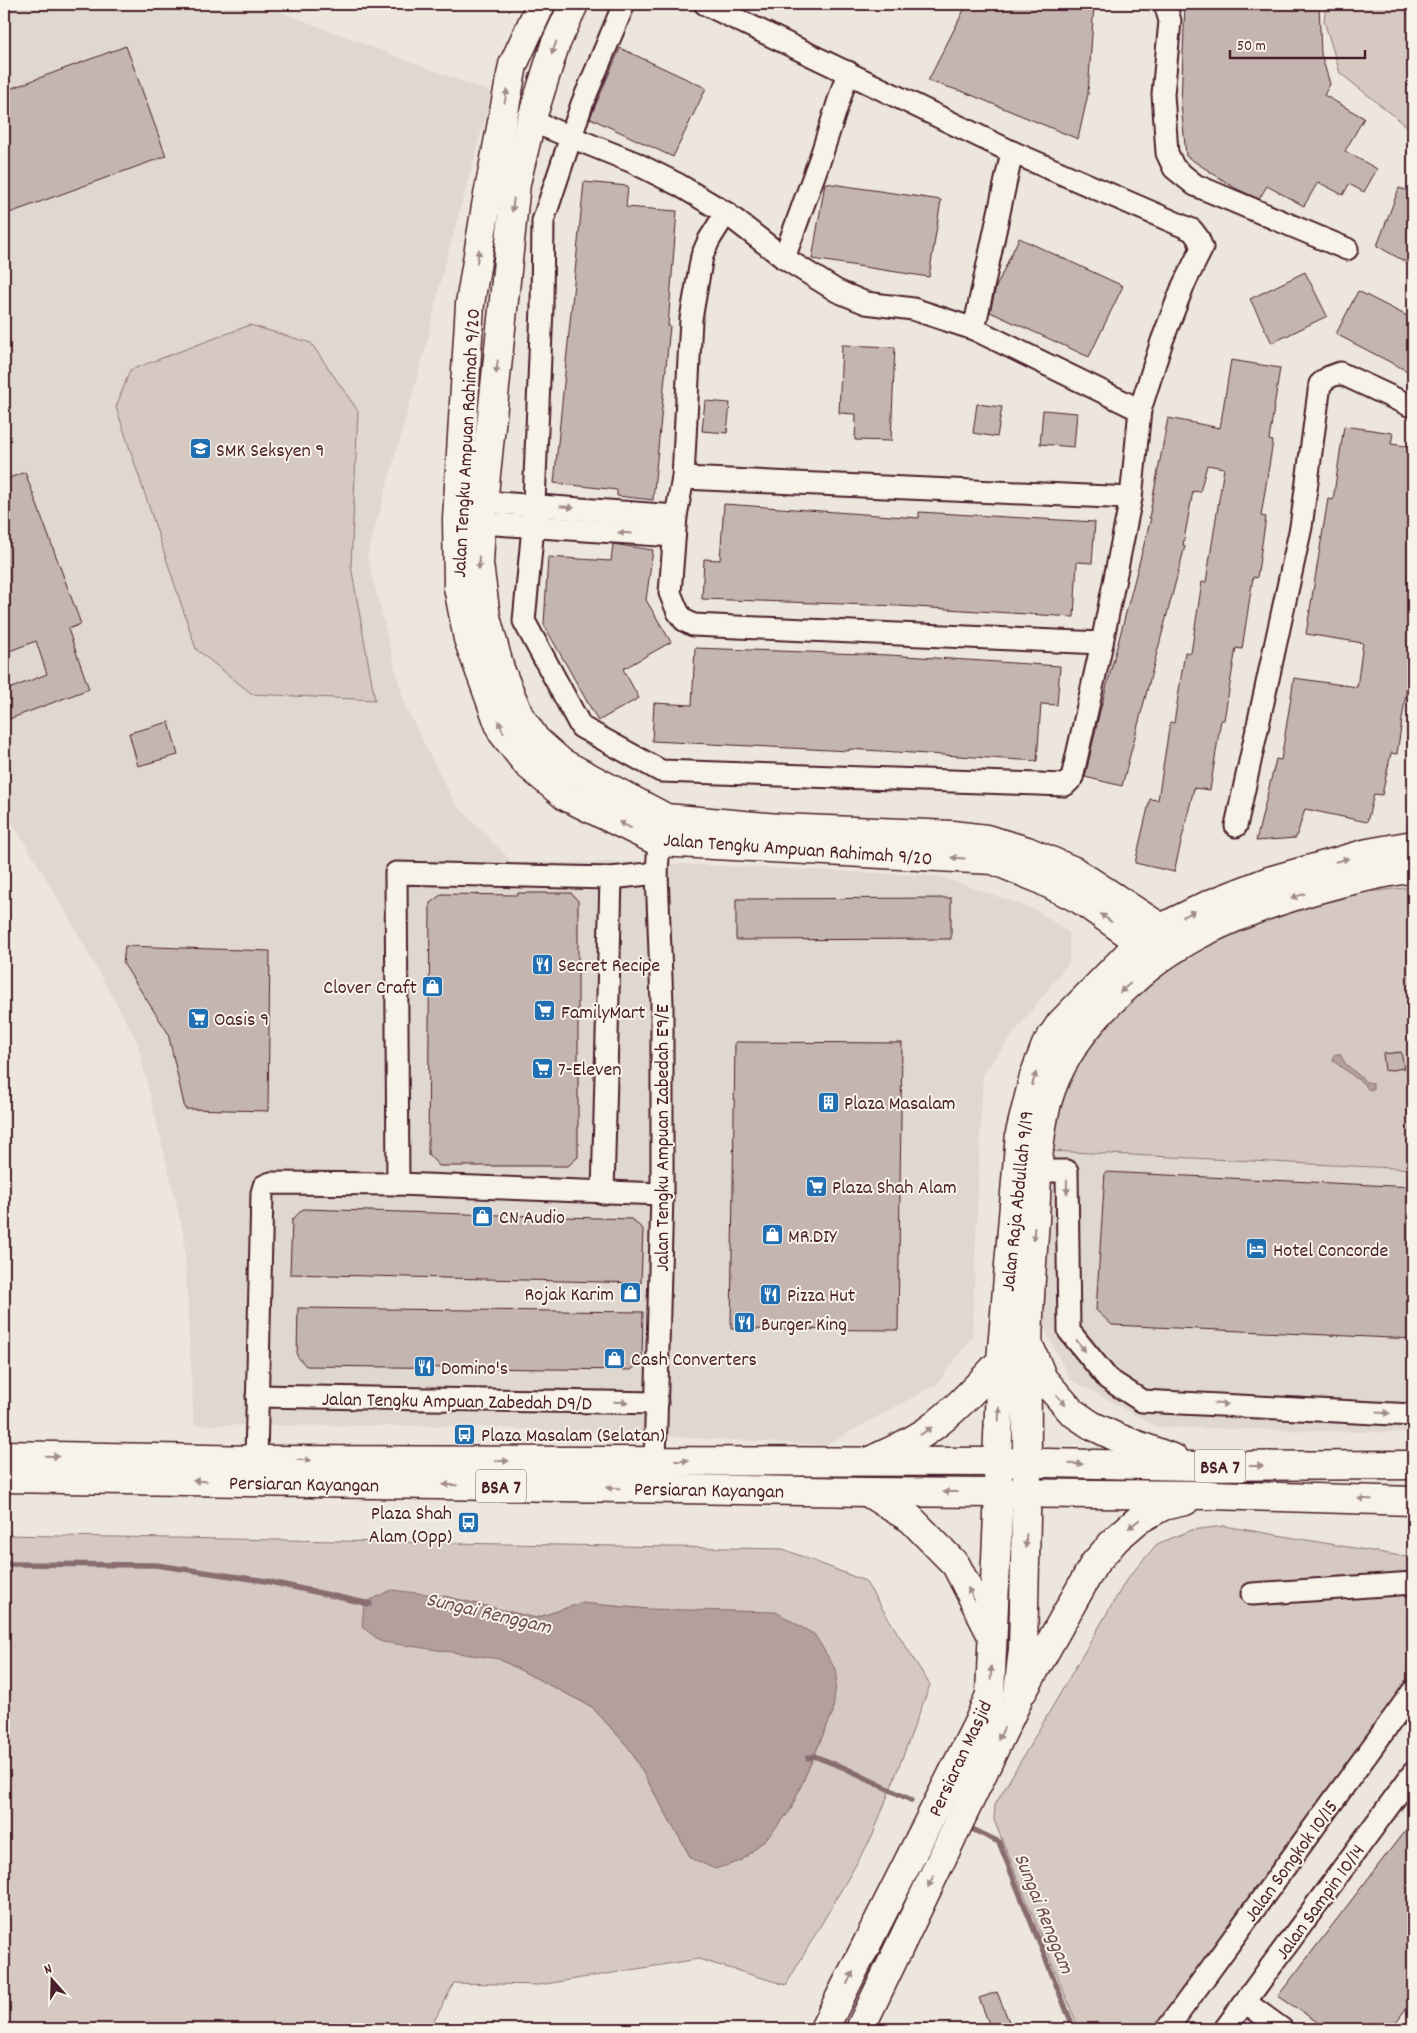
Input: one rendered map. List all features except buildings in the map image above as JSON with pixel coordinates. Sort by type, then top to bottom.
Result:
[{"type":"main road","name":"Jalan Tengku Ampuan Rahimah 9/20","points":[[541,4],[513,66],[500,122],[470,304],[457,519],[458,587],[468,639],[502,732],[527,764],[565,796],[662,830],[993,860],[1081,900],[1157,945]]},
{"type":"main road","name":"Jalan Tengku Ampuan Rahimah 9/20","points":[[574,4],[555,45],[531,121],[516,183],[478,564],[486,617],[500,669],[519,715],[536,740],[562,763],[662,830]]},
{"type":"main road","name":"Jalan Raja Abdullah 9/19","points":[[997,1462],[1001,1360],[1028,1167],[1051,1092],[1063,1061],[1077,1041],[1157,945],[1210,904],[1269,881],[1368,853],[1413,845]]},
{"type":"main road","name":"Jalan Raja Abdullah 9/19","points":[[1157,945],[1225,923],[1280,902],[1376,874],[1413,868]]},
{"type":"main road","name":"Jalan Raja Abdullah 9/19","points":[[1027,1463],[1028,1167]]},
{"type":"main road","points":[[1028,1343],[1043,1379],[1072,1412],[1091,1425],[1116,1437],[1194,1466]]},
{"type":"main road","points":[[867,1462],[908,1443],[930,1428],[959,1404],[1001,1360]]},
{"type":"main road","name":"Persiaran Kayangan","points":[[4,1455],[256,1460],[997,1462],[1194,1466],[1413,1466]]},
{"type":"main road","name":"Persiaran Masjid","points":[[824,2029],[978,1723],[990,1695],[999,1492],[997,1462]]},
{"type":"main road","name":"Persiaran Masjid","points":[[860,2029],[1017,1702],[1022,1649],[1027,1463]]},
{"type":"main road","name":"Persiaran Kayangan","points":[[4,1478],[867,1492],[1211,1495],[1413,1501]]},
{"type":"main road","points":[[867,1492],[911,1519],[956,1565],[992,1638]]},
{"type":"main road","points":[[1017,1702],[1094,1564],[1116,1539],[1138,1520],[1163,1506],[1211,1495]]},
{"type":"street","points":[[624,4],[582,104],[543,220],[542,307],[533,527],[524,621],[582,728],[661,771],[1059,786],[1065,784],[1072,778],[1102,643],[1131,498],[1140,410],[1162,341],[1183,286],[1202,248],[1198,238],[1192,230],[1012,152],[705,4]]},
{"type":"street","points":[[1165,4],[1170,21],[1163,94],[1167,153],[1174,168],[1196,185],[1347,249]]},
{"type":"street","points":[[784,258],[821,156],[848,72]]},
{"type":"street","points":[[531,121],[633,162],[679,185],[726,214],[784,258],[837,291],[866,303],[913,309],[974,329],[1140,410]]},
{"type":"street","points":[[974,329],[1012,152]]},
{"type":"street","points":[[726,214],[709,240],[702,256],[691,319],[683,478],[675,526],[670,593],[678,612],[684,620],[693,624],[1102,643]]},
{"type":"street","points":[[1236,826],[1300,527],[1320,384],[1329,377],[1340,373],[1413,407]]},
{"type":"street","points":[[683,478],[1131,498]]},
{"type":"street","points":[[482,512],[533,504],[675,526]]},
{"type":"street","points":[[482,512],[533,527],[675,526]]},
{"type":"street","name":"Jalan Tengku Ampuan Zabedah E9/E","points":[[655,1461],[662,1194],[662,1004],[657,873],[662,830]]},
{"type":"street","points":[[398,1184],[396,873],[611,878],[657,873]]},
{"type":"street","points":[[603,1193],[611,878]]},
{"type":"street","points":[[1028,1167],[1049,1171],[1067,1171],[1069,1331],[1108,1379],[1142,1401],[1413,1415]]},
{"type":"street","points":[[256,1460],[262,1193],[264,1186],[271,1183],[398,1184],[662,1194]]},
{"type":"street","name":"Jalan Tengku Ampuan Zabedah D9/D","points":[[258,1396],[657,1403]]},
{"type":"street","points":[[1252,1594],[1413,1583]]},
{"type":"street","name":"Jalan Songkok 10/15","points":[[1168,2029],[1413,1691]]},
{"type":"street","name":"Jalan Sampin 10/14","points":[[1225,2029],[1413,1773]]},
{"type":"street","points":[[1245,2002],[1282,2029]]},
{"type":"shaded area","points":[[4,4],[260,4],[492,93],[441,279],[427,342],[367,556],[405,706],[454,802],[513,863],[638,862],[938,876],[1036,910],[1069,933],[1069,962],[983,1073],[972,1337],[937,1384],[826,1445],[463,1426],[194,1425],[184,1235],[137,1041],[63,907],[4,808]]},
{"type":"shaded area","points":[[1326,4],[1413,4],[1413,131],[1340,73],[1324,21]]},
{"type":"shaded area","points":[[250,325],[311,343],[358,411],[351,566],[375,700],[252,694],[196,649],[116,407],[130,370]]},
{"type":"shaded area","points":[[1413,887],[1413,1169],[1050,1151],[1056,1114],[1066,1083],[1091,1035],[1163,966],[1281,914],[1366,892]]},
{"type":"shaded area","points":[[1050,1151],[1413,1169],[1413,1433],[1157,1427],[1070,1379],[1041,1322]]},
{"type":"shaded area","points":[[1224,1526],[1413,1558],[1413,1691],[1176,2029],[1079,2029],[994,1820],[995,1805],[1127,1579],[1157,1544],[1192,1530]]},
{"type":"shaded area","points":[[4,1535],[783,1549],[865,1581],[930,1685],[872,1837],[786,1985],[698,1959],[539,1985],[454,1983],[430,2029],[4,2029]],"holes":[[[444,1596],[536,1618],[581,1603],[648,1609],[833,1712],[790,1811],[767,1838],[741,1861],[691,1858],[629,1748],[592,1707],[499,1659]]]},
{"type":"water","points":[[1340,1054],[1345,1063],[1366,1082],[1373,1083],[1373,1089],[1369,1090],[1364,1084],[1333,1061],[1333,1056]]},
{"type":"water","points":[[391,1590],[444,1596],[536,1618],[581,1603],[648,1609],[776,1612],[815,1635],[837,1672],[833,1712],[790,1811],[767,1838],[741,1861],[715,1869],[691,1858],[629,1748],[592,1707],[499,1659],[382,1642],[362,1627],[364,1603]]},
{"type":"waterway","name":"Sungai Renggam","points":[[4,1564],[156,1565],[266,1581],[370,1604]]},
{"type":"waterway","name":"Sungai Renggam","points":[[808,1758],[814,1756],[845,1768],[911,1800]]},
{"type":"waterway","name":"Sungai Renggam","points":[[968,1827],[999,1842],[1074,2029]]},
{"type":"place","name":"SMK Seksyen 9","points":[[200,449]]},
{"type":"place","name":"Secret Recipe","points":[[542,964]]},
{"type":"place","name":"Clover Craft","points":[[433,986]]},
{"type":"place","name":"FamilyMart","points":[[545,1011]]},
{"type":"place","name":"Oasis 9","points":[[198,1018]]},
{"type":"place","name":"7-Eleven","points":[[542,1068]]},
{"type":"place","name":"Plaza Masalam","points":[[828,1102]]},
{"type":"place","name":"Plaza Shah Alam","points":[[816,1186]]},
{"type":"place","name":"CN Audio","points":[[483,1216]]},
{"type":"place","name":"MR.DIY","points":[[772,1235]]},
{"type":"place","name":"Hotel Concorde","points":[[1257,1249]]},
{"type":"place","name":"Rojak Karim","points":[[630,1293]]},
{"type":"place","name":"Pizza Hut","points":[[771,1294]]},
{"type":"place","name":"Burger King","points":[[745,1323]]},
{"type":"place","name":"Cash Converters","points":[[615,1358]]},
{"type":"place","name":"Domino's","points":[[425,1367]]},
{"type":"place","name":"Plaza Masalam (Selatan)","points":[[465,1434]]},
{"type":"place","name":"Plaza Shah Alam (Opp)","points":[[468,1523]]}]
